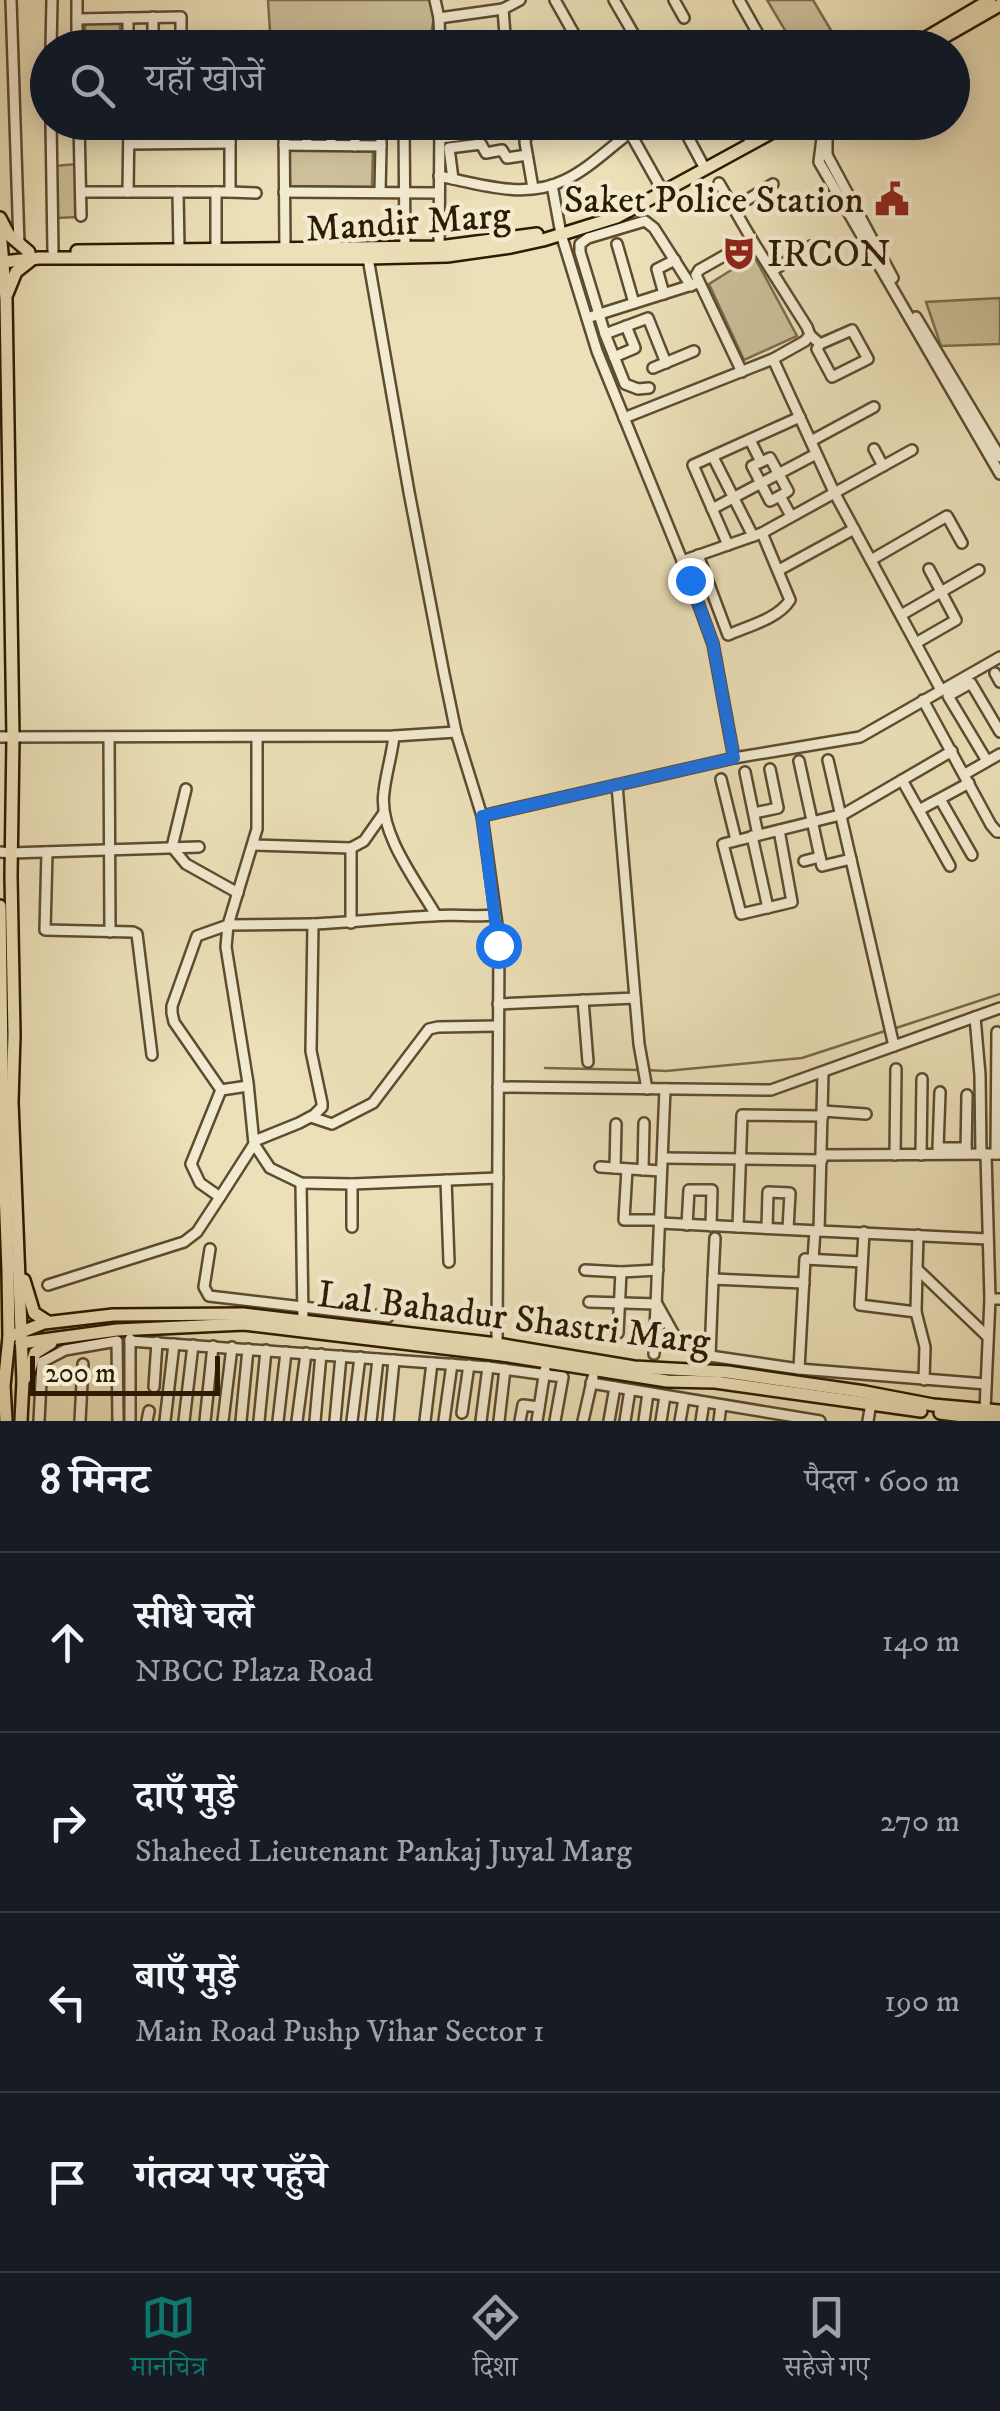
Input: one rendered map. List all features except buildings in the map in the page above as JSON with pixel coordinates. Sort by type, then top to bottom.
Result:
[{"type":"main road","points":[[946,30],[990,0]]},
{"type":"main road","points":[[952,30],[1000,5]]},
{"type":"main road","name":"Mandir Marg","points":[[560,231],[661,188],[748,140]]},
{"type":"main road","name":"Mandir Marg","points":[[29,251],[368,258],[511,247],[617,216],[758,140]]},
{"type":"main road","points":[[0,218],[9,234],[29,251],[28,262],[16,272],[6,299]]},
{"type":"main road","points":[[0,230],[6,299],[6,852],[19,1272],[17,1337],[4,1386],[6,1421]]},
{"type":"main road","name":"Mandir Marg","points":[[3,258],[29,251],[404,248],[439,252]]},
{"type":"main road","points":[[0,906],[2,1137],[23,1381],[21,1421]]},
{"type":"main road","points":[[19,1272],[34,1314],[48,1322]]},
{"type":"main road","name":"Lal Bahadur Shastri Marg","points":[[17,1337],[48,1322],[112,1314],[243,1314],[497,1344],[634,1366],[727,1372],[938,1417],[1000,1421]]},
{"type":"main road","name":"Lal Bahadur Shastri Marg","points":[[17,1337],[130,1335],[244,1324],[593,1376],[715,1382],[1000,1411]]},
{"type":"main road","points":[[23,1381],[35,1354],[60,1339]]},
{"type":"street","points":[[10,0],[29,251]]},
{"type":"street","points":[[51,30],[52,0]]},
{"type":"street","points":[[77,0],[77,30]]},
{"type":"street","points":[[436,0],[440,30]]},
{"type":"street","points":[[440,18],[503,8],[520,0]]},
{"type":"street","points":[[556,0],[572,30]]},
{"type":"street","points":[[614,0],[631,30]]},
{"type":"street","points":[[674,0],[684,18]]},
{"type":"street","points":[[739,0],[756,30]]},
{"type":"street","points":[[503,8],[505,30]]},
{"type":"street","points":[[77,19],[181,17],[181,30]]},
{"type":"street","points":[[128,18],[128,30]]},
{"type":"street","points":[[153,18],[153,30]]},
{"type":"street","points":[[52,140],[53,251]]},
{"type":"street","points":[[80,140],[81,216]]},
{"type":"street","points":[[128,192],[129,140]]},
{"type":"street","points":[[152,140],[152,144]]},
{"type":"street","points":[[284,140],[285,248]]},
{"type":"street","points":[[307,140],[307,145]]},
{"type":"street","points":[[331,140],[331,145]]},
{"type":"street","points":[[355,140],[355,146]]},
{"type":"street","points":[[380,192],[381,140]]},
{"type":"street","points":[[404,140],[404,248]]},
{"type":"street","points":[[441,140],[453,179]]},
{"type":"street","points":[[526,140],[533,188]]},
{"type":"street","points":[[440,176],[506,190],[552,185],[566,180],[620,140]]},
{"type":"street","points":[[634,140],[661,188]]},
{"type":"street","points":[[690,140],[703,165]]},
{"type":"street","points":[[827,140],[827,155],[866,236],[1000,474]]},
{"type":"street","points":[[129,144],[230,143],[230,192]]},
{"type":"street","points":[[284,144],[381,146]]},
{"type":"street","points":[[444,151],[480,144],[484,152],[502,150],[507,158],[527,155]]},
{"type":"street","points":[[439,252],[444,151]]},
{"type":"street","points":[[719,183],[810,335],[820,344]]},
{"type":"street","points":[[734,208],[773,184]]},
{"type":"street","points":[[552,185],[560,231],[597,351],[713,644],[734,758]]},
{"type":"street","points":[[81,192],[256,193]]},
{"type":"street","points":[[178,192],[178,250]]},
{"type":"street","points":[[216,192],[216,249]]},
{"type":"street","points":[[284,192],[439,193]]},
{"type":"street","points":[[649,388],[625,384],[580,252],[583,240],[645,221],[694,284],[742,372]]},
{"type":"street","points":[[694,284],[699,270],[752,240]]},
{"type":"street","points":[[617,244],[634,303]]},
{"type":"street","points":[[772,271],[811,246]]},
{"type":"street","points":[[368,258],[456,732],[482,816],[498,939],[497,1344]]},
{"type":"street","points":[[664,294],[657,269],[675,260]]},
{"type":"street","points":[[587,318],[694,284]]},
{"type":"street","points":[[606,334],[648,318],[666,363]]},
{"type":"street","points":[[614,357],[635,348],[626,326]]},
{"type":"street","points":[[852,330],[868,359],[832,377],[817,349],[820,344],[852,330]]},
{"type":"street","points":[[624,418],[773,359],[810,335]]},
{"type":"street","points":[[653,368],[694,351]]},
{"type":"street","points":[[773,359],[834,492],[941,690]]},
{"type":"street","points":[[958,394],[1000,457]]},
{"type":"street","points":[[810,442],[874,407]]},
{"type":"street","points":[[728,545],[693,465],[800,418]]},
{"type":"street","points":[[750,440],[762,462]]},
{"type":"street","points":[[874,449],[883,466]]},
{"type":"street","points":[[682,561],[758,534],[912,450]]},
{"type":"street","points":[[712,510],[816,454]]},
{"type":"street","points":[[698,555],[728,635],[787,606],[790,600],[779,570],[713,457]]},
{"type":"street","points":[[770,458],[788,491],[770,501],[752,466],[762,462],[770,458]]},
{"type":"street","points":[[780,496],[791,516]]},
{"type":"street","points":[[871,560],[947,516],[962,543]]},
{"type":"street","points":[[779,570],[854,530]]},
{"type":"street","points":[[916,643],[956,620],[929,570]]},
{"type":"street","points":[[901,615],[979,570]]},
{"type":"street","points":[[676,582],[690,580]]},
{"type":"street","points":[[482,816],[734,758],[860,736],[1000,657]]},
{"type":"street","points":[[987,761],[948,696],[971,682],[1000,732]]},
{"type":"street","points":[[924,700],[991,825],[1000,832]]},
{"type":"street","points":[[6,737],[256,738],[456,732]]},
{"type":"street","points":[[394,736],[383,793],[384,814],[394,844],[436,915]]},
{"type":"street","points":[[109,737],[110,932]]},
{"type":"street","points":[[256,738],[258,816],[254,846],[228,925],[226,947],[254,1144],[270,1168],[300,1183],[498,1178]]},
{"type":"street","points":[[779,830],[792,902],[740,914],[723,844],[736,840],[841,815],[952,751]]},
{"type":"street","points":[[919,810],[1000,754]]},
{"type":"street","points":[[828,760],[893,1041]]},
{"type":"street","points":[[799,761],[822,866],[851,859]]},
{"type":"street","points":[[754,813],[778,808],[770,769]]},
{"type":"street","points":[[745,772],[768,908]]},
{"type":"street","points":[[721,779],[736,840]]},
{"type":"street","points":[[902,780],[950,866]]},
{"type":"street","points":[[617,785],[639,1044],[648,1088]]},
{"type":"street","points":[[172,846],[186,789]]},
{"type":"street","points":[[940,799],[972,855]]},
{"type":"street","points":[[254,846],[351,848],[364,842],[384,814]]},
{"type":"street","points":[[172,846],[186,864],[238,893]]},
{"type":"street","points":[[6,852],[199,847]]},
{"type":"street","points":[[351,848],[351,922]]},
{"type":"street","points":[[47,852],[44,930],[136,934],[152,1055]]},
{"type":"street","points":[[804,861],[820,857]]},
{"type":"street","points":[[221,1090],[174,1022],[172,1006],[197,936],[228,925],[495,915]]},
{"type":"street","points":[[48,1285],[184,1242],[196,1232],[257,1140],[320,1110],[322,1103],[311,1050],[312,924]]},
{"type":"street","points":[[498,1004],[635,998]]},
{"type":"street","points":[[584,1000],[588,1062]]},
{"type":"street","points":[[498,1087],[771,1090],[893,1041],[1000,1008]]},
{"type":"street","points":[[975,1017],[991,1154]]},
{"type":"street","points":[[311,1116],[332,1124],[372,1103],[429,1029],[498,1026]]},
{"type":"street","points":[[985,1410],[988,1336],[995,1299],[988,1217],[999,1064],[997,1032]]},
{"type":"street","points":[[895,1155],[896,1070]]},
{"type":"street","points":[[814,1259],[822,1158],[823,1072]]},
{"type":"street","points":[[921,1155],[922,1079]]},
{"type":"street","points":[[221,1090],[248,1086]]},
{"type":"street","points":[[654,1354],[665,1088]]},
{"type":"street","points":[[220,1197],[200,1183],[191,1164],[221,1090]]},
{"type":"street","points":[[940,1092],[938,1148],[991,1154]]},
{"type":"street","points":[[966,1151],[967,1095]]},
{"type":"street","points":[[738,1227],[742,1115],[866,1114]]},
{"type":"street","points":[[642,1170],[644,1123]]},
{"type":"street","points":[[615,1168],[616,1124]]},
{"type":"street","points":[[663,1158],[822,1158],[966,1151]]},
{"type":"street","points":[[600,1167],[661,1171]]},
{"type":"street","points":[[627,1169],[624,1220],[988,1239]]},
{"type":"street","points":[[446,1180],[449,1262]]},
{"type":"street","points":[[300,1183],[303,1321]]},
{"type":"street","points":[[352,1184],[352,1227]]},
{"type":"street","points":[[687,1224],[688,1190],[712,1190],[711,1226]]},
{"type":"street","points":[[767,1228],[768,1192],[790,1193],[788,1229]]},
{"type":"street","points":[[988,1217],[1000,1217]]},
{"type":"street","points":[[864,1232],[860,1305],[916,1312]]},
{"type":"street","points":[[918,1235],[916,1312],[924,1347],[924,1380]]},
{"type":"street","points":[[710,1356],[715,1238]]},
{"type":"street","points":[[210,1249],[204,1287],[209,1296],[388,1317]]},
{"type":"street","points":[[799,1369],[806,1259],[862,1262]]},
{"type":"street","points":[[918,1269],[988,1336]]},
{"type":"street","points":[[585,1270],[658,1270]]},
{"type":"street","points":[[618,1332],[621,1272]]},
{"type":"street","points":[[714,1279],[804,1284]]},
{"type":"street","points":[[589,1302],[656,1304]]},
{"type":"street","points":[[656,1304],[681,1347],[710,1356],[924,1380],[986,1389],[1000,1396]]},
{"type":"street","points":[[130,1421],[130,1335],[174,1344],[505,1369],[546,1368],[563,1377],[555,1421]]},
{"type":"street","points":[[39,1421],[42,1362],[64,1350],[117,1341],[118,1421]]},
{"type":"street","points":[[154,1387],[156,1342]]},
{"type":"street","points":[[166,1421],[174,1344]]},
{"type":"street","points":[[184,1421],[193,1345]]},
{"type":"street","points":[[205,1421],[213,1346]]},
{"type":"street","points":[[223,1421],[232,1347]]},
{"type":"street","points":[[241,1421],[248,1349]]},
{"type":"street","points":[[259,1421],[266,1350]]},
{"type":"street","points":[[278,1421],[286,1352]]},
{"type":"street","points":[[296,1421],[306,1353]]},
{"type":"street","points":[[315,1421],[321,1354]]},
{"type":"street","points":[[335,1421],[341,1356]]},
{"type":"street","points":[[352,1421],[360,1357]]},
{"type":"street","points":[[371,1421],[378,1359]]},
{"type":"street","points":[[388,1421],[394,1360]]},
{"type":"street","points":[[425,1421],[432,1363]]},
{"type":"street","points":[[80,1421],[83,1364]]},
{"type":"street","points":[[444,1421],[452,1364]]},
{"type":"street","points":[[462,1413],[469,1366]]},
{"type":"street","points":[[481,1421],[488,1367]]},
{"type":"street","points":[[537,1421],[546,1368]]},
{"type":"street","points":[[499,1421],[505,1369]]},
{"type":"street","points":[[582,1421],[593,1376],[615,1387],[740,1408],[757,1416],[814,1420]]},
{"type":"street","points":[[609,1421],[615,1387]]},
{"type":"street","points":[[625,1421],[630,1390]]},
{"type":"street","points":[[644,1421],[648,1393]]},
{"type":"street","points":[[662,1421],[665,1396]]},
{"type":"street","points":[[680,1421],[684,1399]]},
{"type":"street","points":[[701,1421],[704,1402]]},
{"type":"street","points":[[868,1421],[871,1403]]},
{"type":"street","points":[[520,1421],[523,1404],[539,1407]]},
{"type":"street","points":[[719,1421],[721,1405]]},
{"type":"street","points":[[738,1421],[740,1408]]},
{"type":"shaded area","points":[[268,0],[430,0],[434,17],[432,30],[270,30]]},
{"type":"shaded area","points":[[767,0],[813,0],[831,30],[785,30]]},
{"type":"shaded area","points":[[120,23],[120,30],[85,30],[85,24]]},
{"type":"shaded area","points":[[289,150],[373,151],[372,187],[290,186]]},
{"type":"shaded area","points":[[77,164],[78,217],[57,218],[55,166]]},
{"type":"shaded area","points":[[754,256],[797,336],[744,360],[709,284]]},
{"type":"shaded area","points":[[1000,298],[1000,344],[941,346],[926,302]]},
{"type":"waterway","points":[[896,1028],[1000,994]]},
{"type":"waterway","points":[[646,1070],[802,1058],[888,1030]]},
{"type":"waterway","points":[[545,1068],[638,1070]]},
{"type":"place","name":"Saket Police Station","points":[[892,199]]},
{"type":"place","name":"IRCON","points":[[739,253]]},
{"type":"route","points":[[498,945],[482,816],[734,758],[713,644],[690,580]]}]
